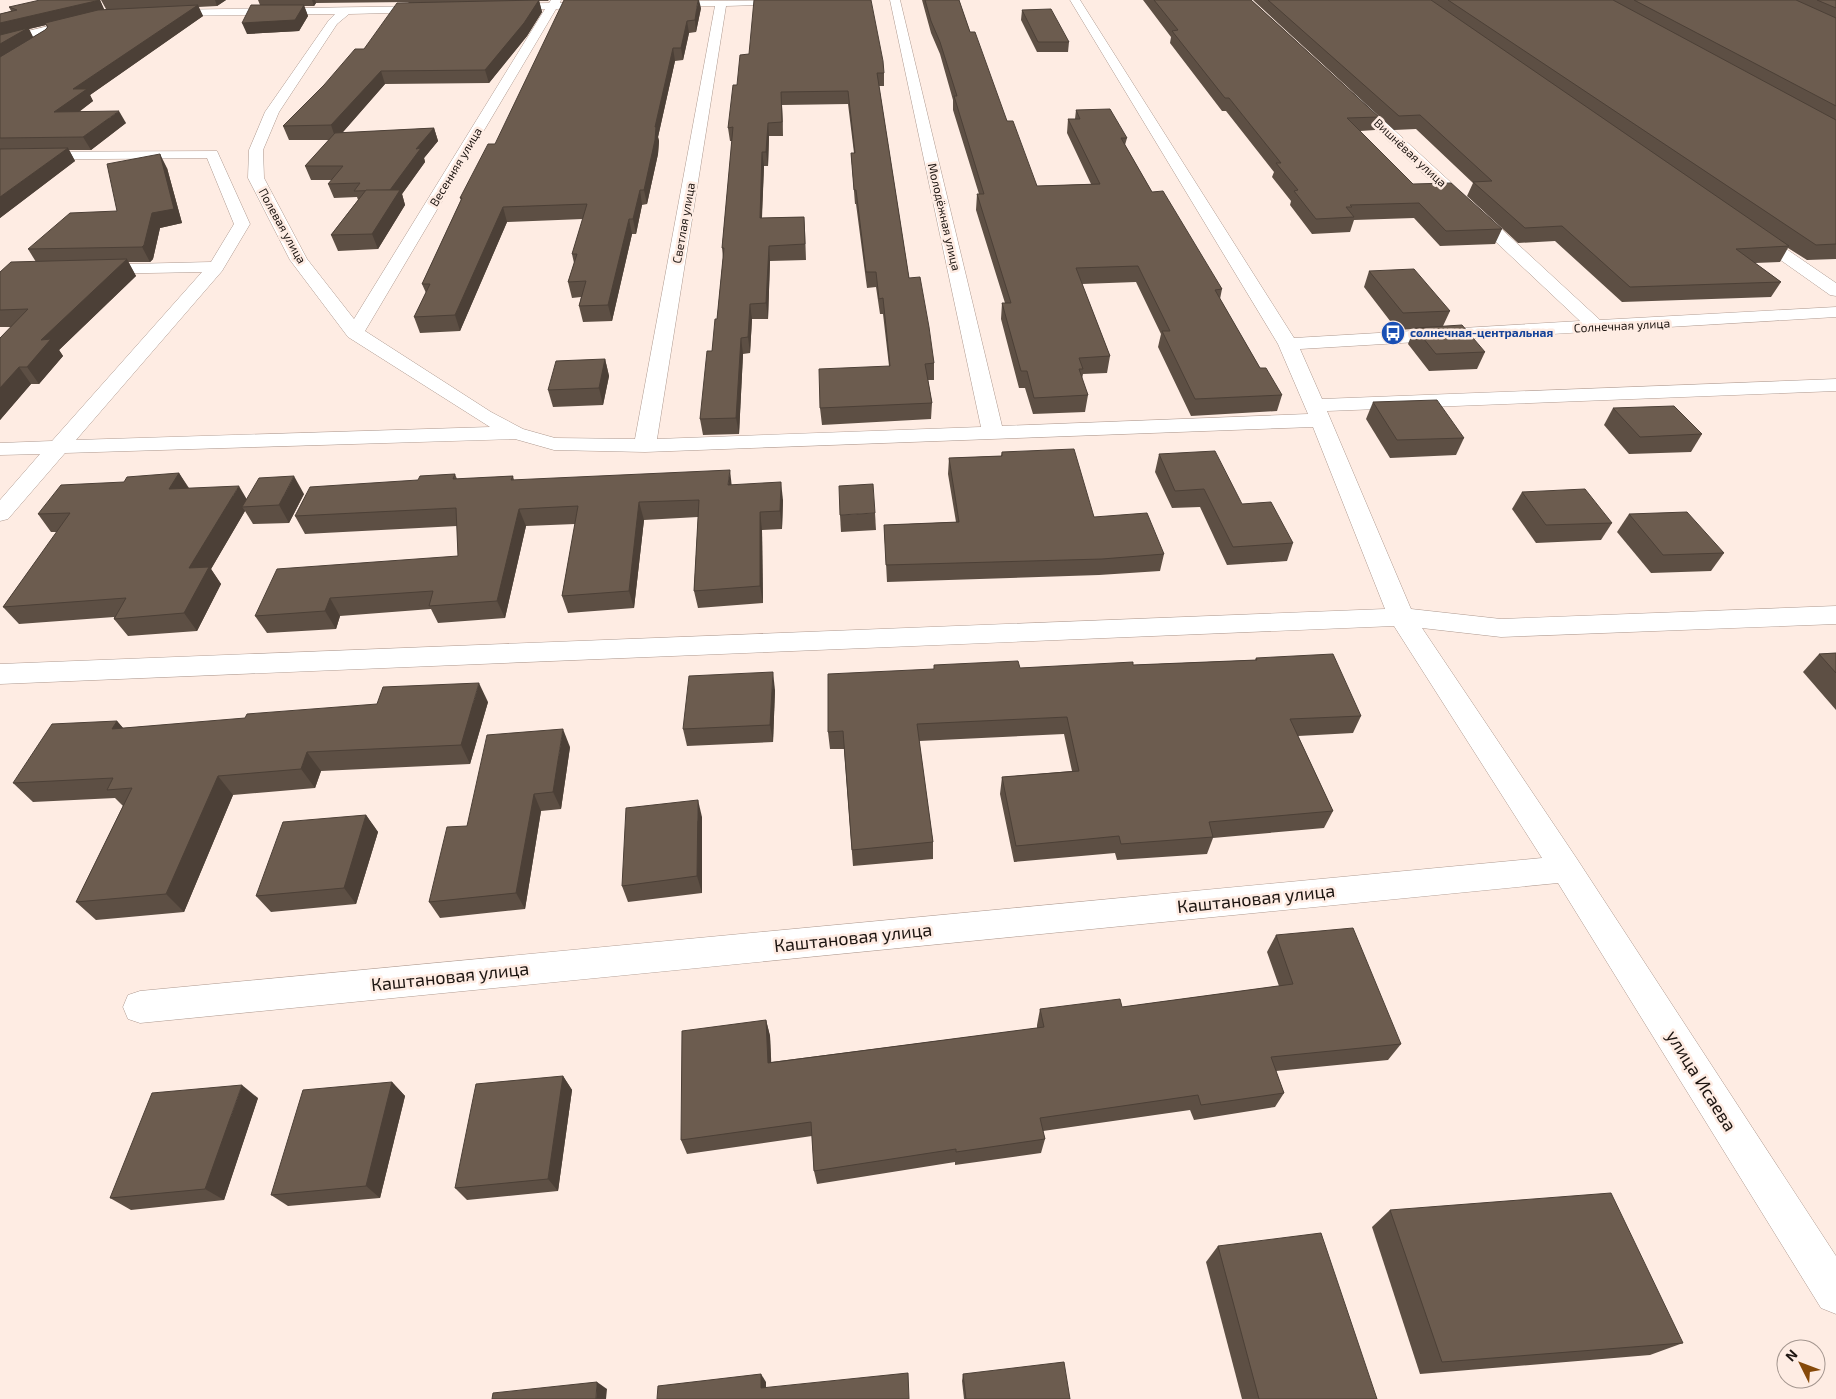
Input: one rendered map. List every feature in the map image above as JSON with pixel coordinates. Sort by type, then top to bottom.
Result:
[{"type":"street","points":[[212,11],[212,6],[218,0]]},
{"type":"street","points":[[384,10],[394,0]]},
{"type":"street","points":[[652,4],[824,0]]},
{"type":"street","name":"Молодёжная улица","points":[[895,0],[993,434]]},
{"type":"street","name":"улица Исаева","points":[[1075,0],[1288,344],[1318,412],[1401,617],[1566,869],[1836,1294]]},
{"type":"street","name":"Светлая улица","points":[[645,446],[721,1]]},
{"type":"street","points":[[494,7],[555,3],[612,5]]},
{"type":"street","name":"Весенняя улица","points":[[355,333],[555,3]]},
{"type":"street","points":[[153,14],[212,11],[444,8]]},
{"type":"street","name":"Полевая улица","points":[[345,10],[333,22],[272,112],[256,150],[256,178],[299,260],[355,333],[484,416],[516,433]]},
{"type":"street","points":[[0,42],[95,17]]},
{"type":"street","points":[[31,47],[70,23]]},
{"type":"street","name":"Вишнёвая улица","points":[[1337,85],[1597,327]]},
{"type":"street","points":[[0,156],[212,154],[242,224]]},
{"type":"street","points":[[0,514],[216,267],[242,224],[273,211]]},
{"type":"street","points":[[1746,228],[1836,291]]},
{"type":"street","points":[[78,270],[216,267]]},
{"type":"street","name":"Солнечная улица","points":[[1288,344],[1836,312]]},
{"type":"street","points":[[0,449],[516,433],[554,444],[645,446],[993,434],[1296,422],[1318,412],[1836,385]]},
{"type":"street","points":[[0,674],[1401,617],[1501,628],[1836,615]]},
{"type":"street","name":"Каштановая улица","points":[[140,1007],[1566,869]]},
{"type":"building","points":[[40,0],[100,0],[0,23],[0,14],[17,10],[9,7]]},
{"type":"building","points":[[539,0],[524,23],[485,70],[381,71],[331,125],[283,126],[324,85],[355,49],[364,49],[397,3]]},
{"type":"building","points":[[564,0],[698,0],[695,20],[687,21],[681,48],[673,48],[655,127],[655,140],[644,190],[640,190],[633,219],[629,219],[608,305],[579,306],[586,281],[568,282],[577,254],[572,254],[587,204],[503,207],[455,315],[414,317],[430,284],[422,284],[462,198],[460,198],[488,144],[495,144]]},
{"type":"building","points":[[754,0],[871,0],[884,73],[877,73],[909,278],[920,277],[929,327],[934,363],[925,364],[932,403],[820,408],[819,369],[890,366],[883,298],[879,299],[876,272],[866,272],[856,190],[854,190],[851,153],[855,153],[848,91],[781,92],[782,122],[768,123],[766,152],[762,152],[760,218],[804,217],[805,244],[769,246],[766,303],[750,304],[748,337],[741,338],[736,418],[700,419],[707,351],[712,351],[715,319],[717,319],[733,127],[728,128],[733,85],[737,85],[740,55],[749,54]]},
{"type":"building","points":[[925,0],[959,0],[970,32],[975,32],[1007,121],[1013,121],[1037,186],[1100,184],[1068,119],[1080,119],[1076,110],[1110,109],[1127,138],[1121,138],[1152,192],[1163,191],[1222,289],[1215,290],[1260,368],[1266,368],[1282,395],[1195,399],[1162,331],[1170,331],[1138,266],[1076,268],[1110,356],[1079,358],[1083,369],[1079,369],[1088,395],[1034,398],[1027,371],[1021,371],[1002,303],[1011,303],[977,194],[984,194],[954,96],[957,96]]},
{"type":"building","points":[[1154,0],[1251,0],[1379,117],[1347,118],[1413,184],[1451,183],[1502,229],[1446,231],[1419,203],[1350,205],[1352,207],[1346,207],[1354,217],[1316,219],[1294,191],[1298,190],[1276,163],[1281,163],[1229,98],[1225,98],[1172,31],[1178,30]]},
{"type":"building","points":[[1268,0],[1431,0],[1789,246],[1736,249],[1781,282],[1630,287],[1562,226],[1525,228],[1473,182],[1492,181],[1420,115],[1399,116]]},
{"type":"building","points":[[1448,0],[1613,0],[1836,120],[1836,244],[1816,245]]},
{"type":"building","points":[[1634,0],[1796,0],[1836,18],[1836,106]]},
{"type":"building","points":[[1817,0],[1836,0],[1836,8]]},
{"type":"building","points":[[198,5],[73,89],[87,89],[54,112],[119,111],[83,137],[0,138],[0,57],[45,30],[48,27],[45,23],[98,10]]},
{"type":"building","points":[[251,5],[304,5],[295,20],[242,23]]},
{"type":"building","points":[[1051,9],[1069,42],[1038,42],[1022,10]]},
{"type":"building","points":[[28,28],[0,44],[0,35]]},
{"type":"building","points":[[434,128],[416,149],[421,148],[390,190],[354,191],[360,183],[328,184],[343,166],[305,166],[335,133]]},
{"type":"building","points":[[68,148],[0,197],[0,149]]},
{"type":"building","points":[[160,154],[174,209],[152,213],[142,247],[28,249],[70,213],[117,211],[107,164]]},
{"type":"building","points":[[366,190],[400,190],[372,234],[331,235]]},
{"type":"building","points":[[127,259],[41,340],[51,339],[27,367],[19,367],[0,388],[0,338],[28,309],[0,310],[0,272],[11,262]]},
{"type":"building","points":[[1414,269],[1450,311],[1403,313],[1369,271]]},
{"type":"building","points":[[1462,325],[1485,352],[1436,354],[1415,328]]},
{"type":"building","points":[[605,359],[599,388],[548,390],[556,361]]},
{"type":"building","points":[[1437,400],[1464,438],[1397,440],[1373,402]]},
{"type":"building","points":[[1674,406],[1702,434],[1640,437],[1613,408]]},
{"type":"building","points":[[1074,449],[1094,517],[1147,513],[1164,554],[1102,559],[886,565],[884,525],[959,522],[949,458],[1002,456],[1002,452]]},
{"type":"building","points":[[1215,451],[1242,504],[1271,502],[1293,543],[1233,547],[1204,489],[1175,491],[1159,454]]},
{"type":"building","points":[[730,470],[728,485],[781,482],[780,511],[760,512],[760,586],[694,591],[699,500],[639,502],[629,591],[562,596],[578,506],[519,509],[497,601],[429,606],[433,591],[330,598],[325,611],[255,616],[277,569],[458,556],[456,508],[295,516],[310,487],[418,480],[420,476],[455,474],[453,479],[513,476],[511,480]]},
{"type":"building","points":[[179,473],[169,489],[239,486],[189,568],[209,567],[184,613],[114,619],[126,598],[3,607],[70,513],[38,514],[61,485],[124,482],[127,477]]},
{"type":"building","points":[[294,476],[279,505],[242,507],[259,478]]},
{"type":"building","points":[[873,484],[875,513],[840,515],[839,486]]},
{"type":"building","points":[[1585,489],[1612,523],[1546,525],[1522,492]]},
{"type":"building","points":[[1687,512],[1724,553],[1663,555],[1629,514]]},
{"type":"building","points":[[1836,653],[1836,673],[1819,654]]},
{"type":"building","points":[[1333,654],[1361,716],[1290,719],[1333,811],[1209,822],[1213,837],[1121,844],[1119,836],[1016,846],[1002,777],[1079,771],[1067,717],[917,724],[933,842],[852,850],[843,731],[828,732],[828,674],[934,669],[934,665],[1018,661],[1020,668],[1133,662],[1133,665],[1257,660],[1256,658]]},
{"type":"building","points":[[773,672],[770,725],[683,729],[689,676]]},
{"type":"building","points":[[479,683],[461,745],[307,752],[301,769],[218,776],[166,894],[76,902],[132,788],[107,790],[113,778],[13,783],[52,724],[117,721],[112,729],[245,718],[247,714],[377,704],[383,687]]},
{"type":"building","points":[[563,729],[553,792],[534,794],[516,893],[429,902],[447,827],[467,826],[487,735]]},
{"type":"building","points":[[698,800],[697,876],[622,886],[626,808]]},
{"type":"building","points":[[366,815],[344,888],[256,896],[283,822]]},
{"type":"building","points":[[1353,928],[1401,1044],[1271,1057],[1284,1093],[1201,1105],[1198,1095],[1040,1118],[1045,1139],[956,1152],[956,1149],[814,1171],[811,1122],[681,1140],[682,1031],[766,1020],[768,1063],[1044,1027],[1040,1009],[1120,999],[1122,1007],[1293,984],[1276,935]]},
{"type":"building","points":[[563,1076],[548,1179],[455,1188],[476,1084]]},
{"type":"building","points":[[392,1082],[366,1186],[271,1195],[303,1090]]},
{"type":"building","points":[[242,1085],[205,1189],[110,1198],[152,1093]]},
{"type":"building","points":[[1611,1193],[1683,1343],[1442,1362],[1390,1210]]},
{"type":"building","points":[[1321,1233],[1377,1399],[1259,1399],[1218,1246]]},
{"type":"building","points":[[1064,1362],[1070,1399],[966,1399],[963,1374]]},
{"type":"building","points":[[908,1373],[909,1399],[657,1399],[658,1386],[761,1374],[761,1388]]},
{"type":"building","points":[[597,1382],[596,1399],[492,1399],[493,1393]]},
{"type":"place","name":"солнечная-центральная","points":[[1393,333]]}]
